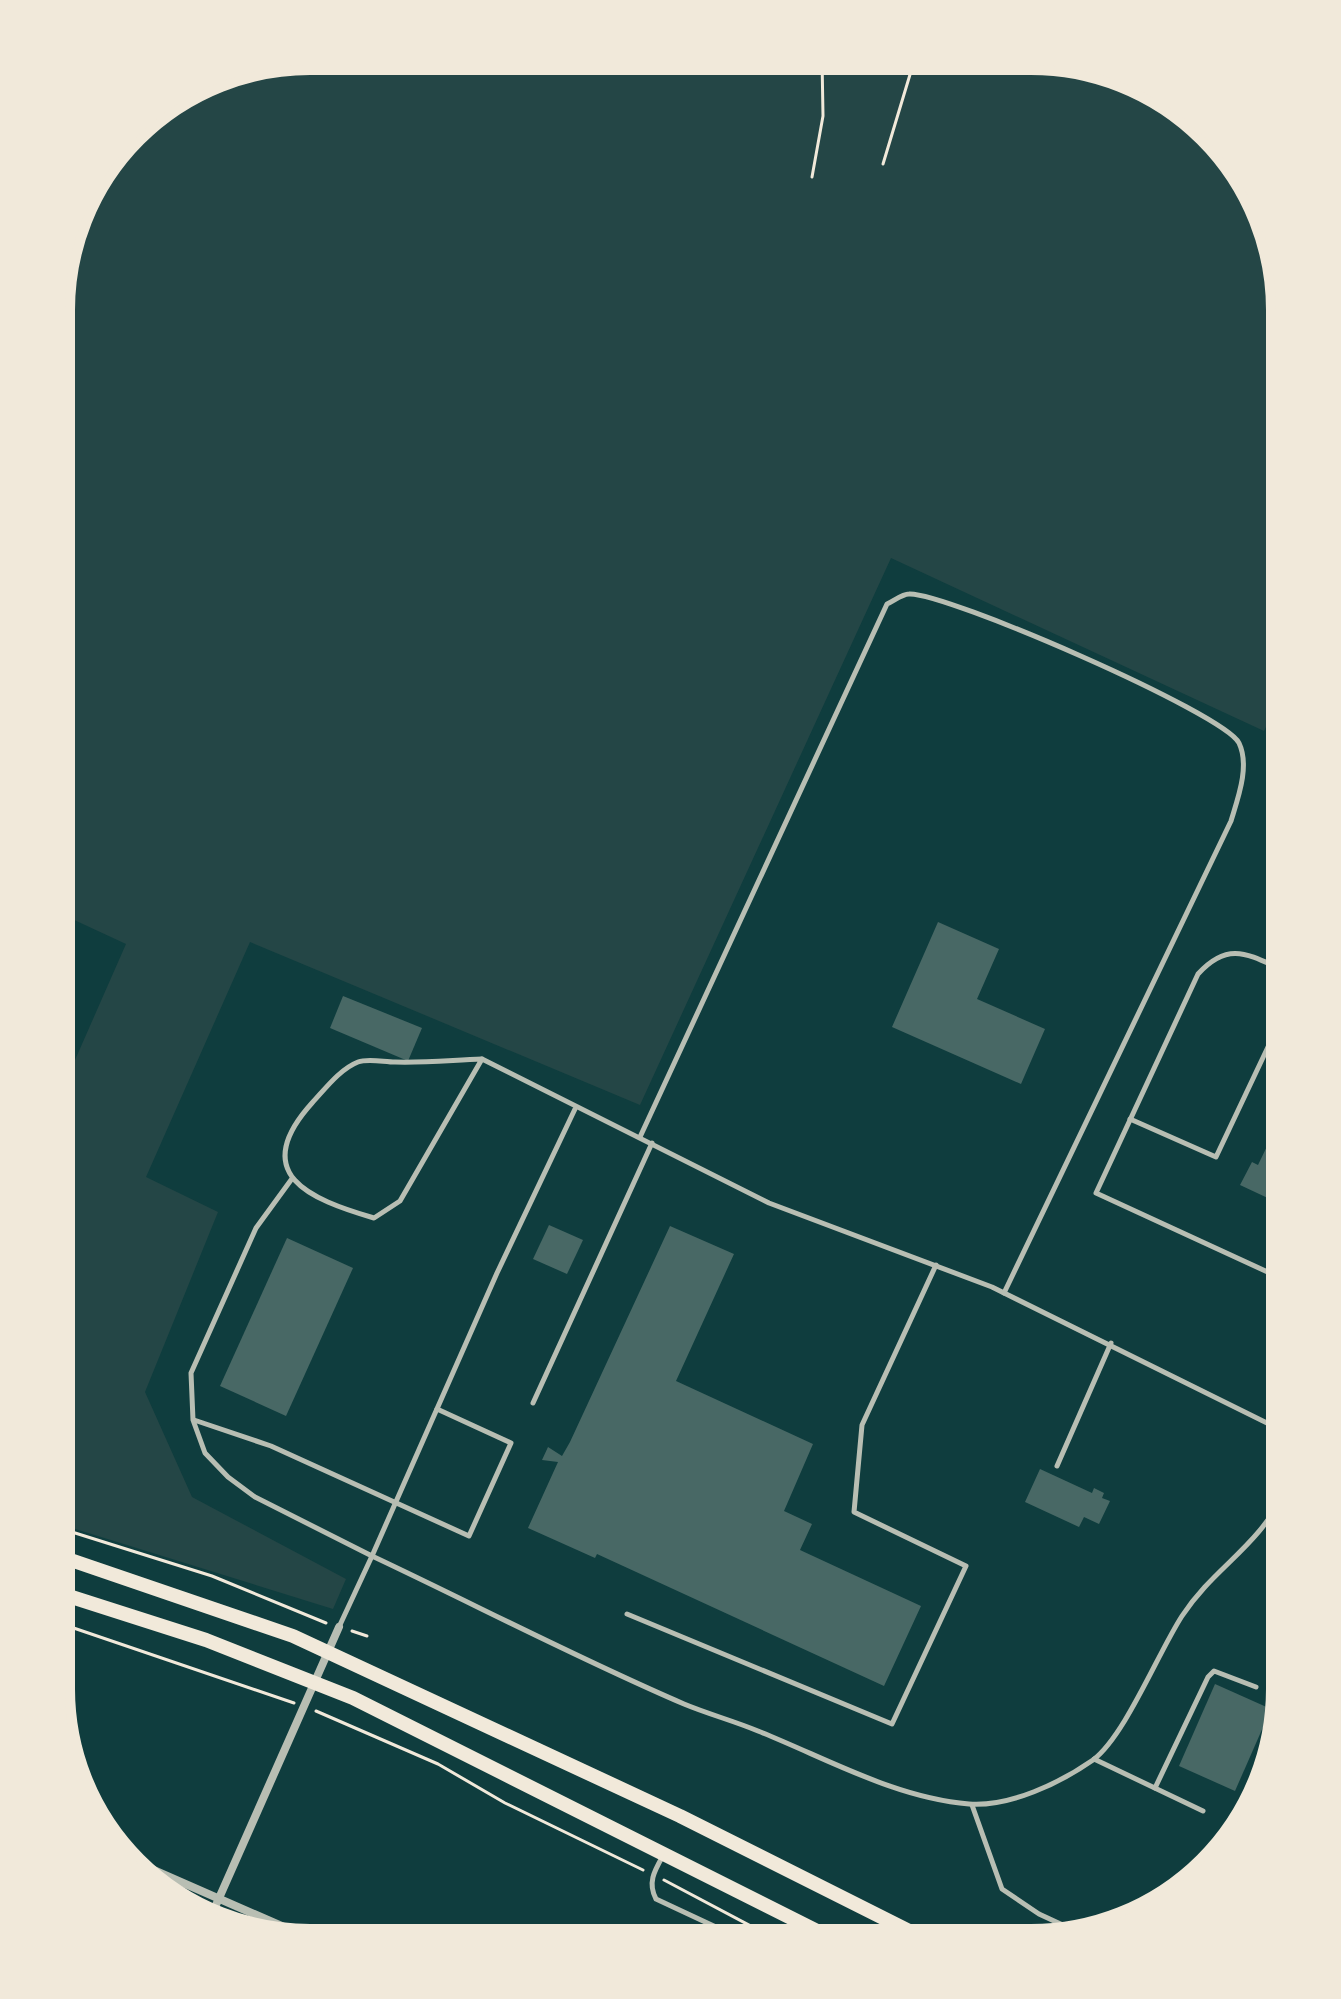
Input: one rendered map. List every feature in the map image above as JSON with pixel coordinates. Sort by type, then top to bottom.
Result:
[{"type":"main road","points":[[70,1560],[279,1630],[328,1651],[680,1816],[905,1929]]},
{"type":"main road","points":[[70,1596],[206,1640],[313,1681],[446,1743],[813,1929]]},
{"type":"street","points":[[214,1909],[339,1627]]},
{"type":"street","points":[[154,1871],[283,1927]]},
{"type":"lane","points":[[640,1137],[887,604],[908,594],[942,600],[1099,662],[1218,722],[1239,742],[1243,764],[1240,793],[1231,821],[1123,1052],[1004,1293]]},
{"type":"lane","points":[[1270,1273],[1096,1193],[1198,974],[1209,962],[1224,954],[1244,952],[1271,964]]},
{"type":"lane","points":[[1130,1119],[1216,1157],[1270,1042]]},
{"type":"lane","points":[[482,1059],[400,1201],[374,1218],[310,1195],[291,1180],[284,1165],[284,1145],[302,1115],[334,1079],[359,1061],[482,1059],[575,1109],[640,1137],[805,1219],[936,1265],[1004,1293],[1111,1343],[1270,1424]]},
{"type":"lane","points":[[339,1627],[575,1109]]},
{"type":"lane","points":[[533,1403],[652,1143]]},
{"type":"lane","points":[[291,1180],[256,1228],[191,1373],[193,1420],[205,1453],[228,1477],[255,1497],[372,1556],[684,1704],[924,1798],[972,1805],[1015,1798],[1056,1781],[1094,1759],[1111,1740],[1183,1615],[1221,1568],[1256,1539],[1270,1521]]},
{"type":"lane","points":[[627,1614],[892,1724],[966,1566],[854,1512],[862,1425],[936,1265]]},
{"type":"lane","points":[[1057,1466],[1111,1343]]},
{"type":"lane","points":[[193,1420],[271,1446],[469,1536],[511,1443],[437,1409]]},
{"type":"lane","points":[[1155,1788],[1208,1677],[1214,1671],[1221,1672],[1256,1687]]},
{"type":"lane","points":[[1094,1759],[1203,1811]]},
{"type":"lane","points":[[972,1805],[1002,1889],[1039,1914],[1066,1926]]},
{"type":"lane","points":[[664,1854],[653,1875],[651,1889],[656,1899],[720,1929]]},
{"type":"path","points":[[812,177],[823,116],[822,70]]},
{"type":"path","points":[[883,164],[911,70]]},
{"type":"path","points":[[70,1531],[212,1576],[303,1612],[309,1618],[367,1636]]},
{"type":"path","points":[[70,1627],[281,1697]]},
{"type":"path","points":[[324,1713],[438,1764],[505,1803],[640,1869]]},
{"type":"path","points":[[665,1880],[757,1929]]},
{"type":"shaded area","points":[[1031,70],[1093,78],[1123,88],[1177,120],[1201,140],[1221,164],[1253,218],[1269,279],[1271,717],[1264,731],[891,558],[640,1105],[250,942],[146,1177],[218,1212],[145,1392],[192,1497],[346,1579],[333,1609],[70,1527],[70,1071],[126,944],[70,918],[70,310],[78,248],[88,218],[120,164],[164,120],[218,88],[248,78],[294,71]]},
{"type":"building","points":[[938,922],[999,949],[977,999],[1045,1029],[1021,1084],[892,1027]]},
{"type":"building","points":[[343,996],[422,1028],[408,1061],[330,1028]]},
{"type":"building","points":[[1270,1139],[1270,1199],[1240,1185],[1252,1162],[1258,1165]]},
{"type":"building","points":[[549,1225],[583,1240],[567,1274],[533,1259]]},
{"type":"building","points":[[670,1226],[734,1254],[676,1381],[813,1444],[784,1511],[812,1524],[800,1550],[921,1606],[884,1686],[597,1554],[595,1558],[528,1528],[558,1462],[542,1460],[548,1447],[562,1456],[570,1442]]},
{"type":"building","points":[[287,1238],[353,1268],[286,1416],[220,1386]]},
{"type":"building","points":[[1040,1469],[1092,1493],[1094,1488],[1104,1493],[1102,1498],[1110,1501],[1099,1524],[1084,1517],[1079,1527],[1025,1502]]},
{"type":"building","points":[[1215,1684],[1270,1708],[1235,1791],[1179,1766]]}]
